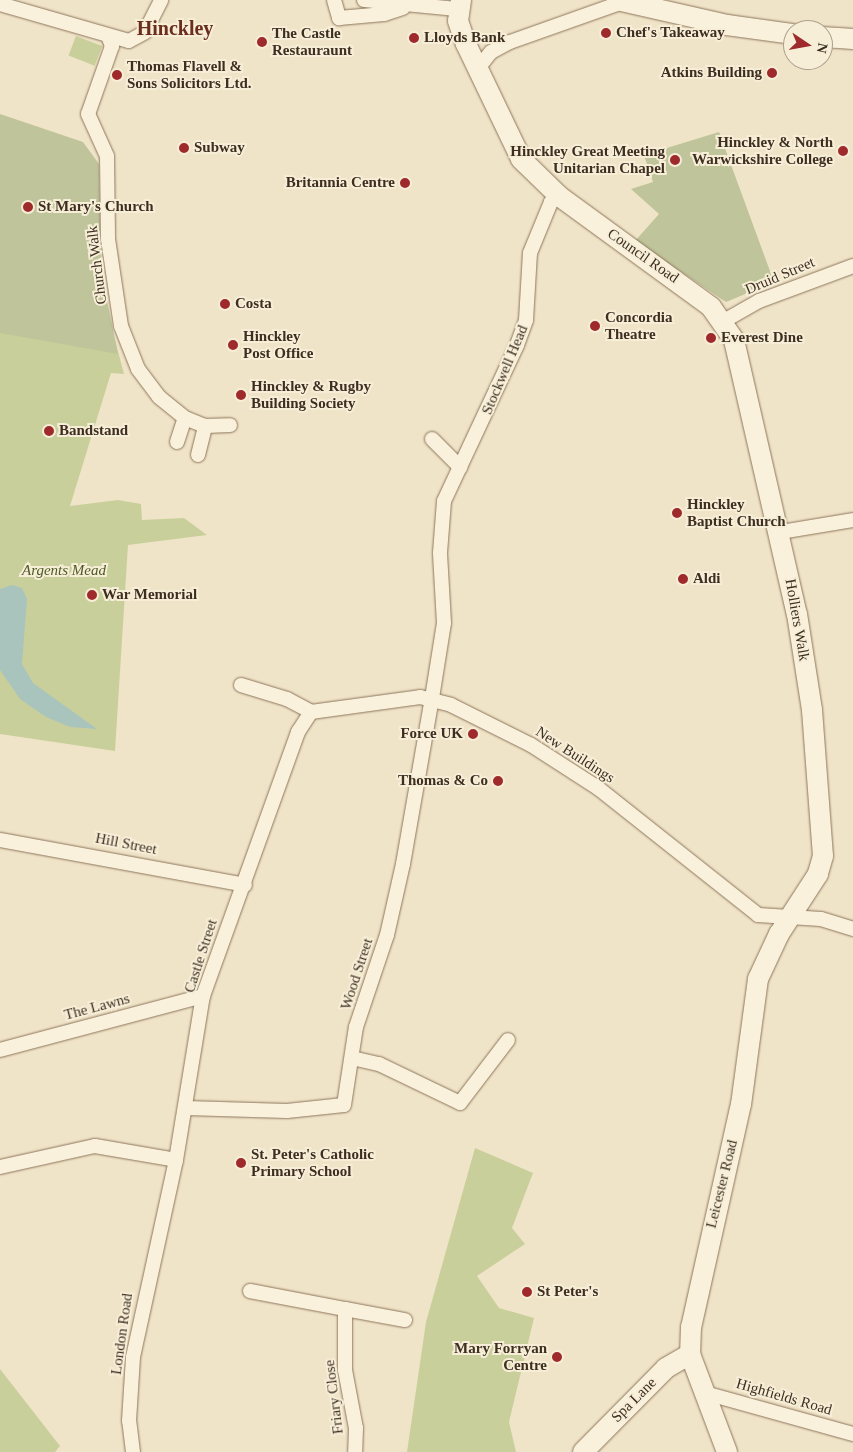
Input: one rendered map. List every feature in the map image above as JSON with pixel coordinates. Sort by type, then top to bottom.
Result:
[{"type":"main road","points":[[620,1],[727,25],[783,33]]},
{"type":"main road","points":[[459,4],[476,71],[521,159],[559,196]]},
{"type":"main road","points":[[833,38],[853,39]]},
{"type":"main road","name":"Council Road","points":[[559,196],[684,285],[722,322]]},
{"type":"main road","name":"Holliers Walk","points":[[722,322],[734,340],[781,532],[812,710],[824,835],[818,874],[790,919]]},
{"type":"main road","name":"Leicester Road","points":[[727,1452],[690,1354],[708,1239],[741,1104],[754,993],[765,961],[790,919]]},
{"type":"main road","name":"Spa Lane","points":[[583,1452],[666,1368],[690,1354]]},
{"type":"street","points":[[0,4],[129,41],[142,35],[161,0]]},
{"type":"street","points":[[334,0],[339,18],[384,14],[406,7]]},
{"type":"street","points":[[364,0],[406,7],[459,4]]},
{"type":"street","points":[[476,71],[491,52],[510,42],[620,1]]},
{"type":"street","name":"Church Walk","points":[[108,36],[112,46],[88,114],[107,156],[108,239],[121,326],[138,369],[159,397],[185,418],[205,426],[230,425]]},
{"type":"street","name":"Stockwell Head","points":[[432,698],[444,623],[440,553],[444,500],[518,345],[526,320],[530,253],[551,202],[559,196]]},
{"type":"street","name":"Druid Street","points":[[722,322],[759,301],[853,266]]},
{"type":"street","points":[[176,442],[185,418]]},
{"type":"street","points":[[198,455],[205,426]]},
{"type":"street","points":[[432,439],[460,467]]},
{"type":"street","points":[[781,532],[853,520]]},
{"type":"street","points":[[241,685],[287,698],[311,712],[432,698]]},
{"type":"street","name":"New Buildings","points":[[432,698],[531,745],[598,788],[749,909],[790,919],[821,919],[853,929]]},
{"type":"street","name":"Wood Street","points":[[186,1108],[287,1111],[344,1105],[356,1027],[387,935],[404,864],[432,698]]},
{"type":"street","name":"Castle Street","points":[[161,1222],[186,1108],[203,996],[245,885],[298,732],[311,712]]},
{"type":"street","name":"Hill Street","points":[[0,840],[245,885]]},
{"type":"street","name":"The Lawns","points":[[0,1050],[203,996]]},
{"type":"street","points":[[352,1058],[379,1064],[460,1103],[470,1094],[508,1040]]},
{"type":"street","points":[[0,1167],[95,1146],[176,1160]]},
{"type":"street","name":"London Road","points":[[133,1452],[129,1421],[133,1357],[161,1222]]},
{"type":"street","points":[[250,1290],[405,1320]]},
{"type":"street","name":"Friary Close","points":[[345,1309],[345,1370],[356,1428],[355,1452]]},
{"type":"street","name":"Highfields Road","points":[[705,1393],[853,1434]]},
{"type":"green space","points":[[76,36],[102,46],[95,66],[68,56]]},
{"type":"green space","points":[[0,114],[83,142],[99,164],[101,271],[118,354],[0,333]]},
{"type":"green space","points":[[719,132],[774,282],[726,302],[635,241],[659,214],[631,189],[653,182],[644,155]]},
{"type":"green space","name":"Argents Mead","points":[[0,309],[115,340],[124,374],[111,373],[70,506],[118,500],[141,504],[142,520],[184,518],[207,535],[128,545],[115,751],[0,734]]},
{"type":"green space","points":[[475,1148],[533,1173],[512,1228],[525,1244],[477,1276],[499,1308],[534,1318],[509,1422],[516,1452],[407,1452],[426,1322]]},
{"type":"green space","points":[[0,1369],[60,1446],[55,1452],[0,1452]]},
{"type":"water","points":[[12,585],[22,588],[27,599],[22,664],[33,683],[97,729],[70,727],[46,717],[20,699],[0,670],[0,589]]},
{"type":"place","name":"Chef's Takeaway","points":[[606,33]]},
{"type":"place","name":"Lloyds Bank","points":[[414,38]]},
{"type":"place","name":"The Castle Restauraunt","points":[[262,42]]},
{"type":"place","name":"Atkins Building","points":[[772,73]]},
{"type":"place","name":"Thomas Flavell & Sons Solicitors Ltd.","points":[[117,75]]},
{"type":"place","name":"Subway","points":[[184,148]]},
{"type":"place","name":"Hinckley & North Warwickshire College","points":[[843,151]]},
{"type":"place","name":"Hinckley Great Meeting Unitarian Chapel","points":[[675,160]]},
{"type":"place","name":"Britannia Centre","points":[[405,183]]},
{"type":"place","name":"St Mary's Church","points":[[28,207]]},
{"type":"place","name":"Costa","points":[[225,304]]},
{"type":"place","name":"Concordia Theatre","points":[[595,326]]},
{"type":"place","name":"Everest Dine","points":[[711,338]]},
{"type":"place","name":"Hinckley Post Office","points":[[233,345]]},
{"type":"place","name":"Hinckley & Rugby Building Society","points":[[241,395]]},
{"type":"place","name":"Bandstand","points":[[49,431]]},
{"type":"place","name":"Hinckley Baptist Church","points":[[677,513]]},
{"type":"place","name":"Aldi","points":[[683,579]]},
{"type":"place","name":"War Memorial","points":[[92,595]]},
{"type":"place","name":"Force UK","points":[[473,734]]},
{"type":"place","name":"Thomas & Co","points":[[498,781]]},
{"type":"place","name":"St. Peter's Catholic Primary School","points":[[241,1163]]},
{"type":"place","name":"St Peter's","points":[[527,1292]]},
{"type":"place","name":"Mary Forryan Centre","points":[[557,1357]]},
{"type":"district","name":"Hinckley","points":[[175,28]]}]
